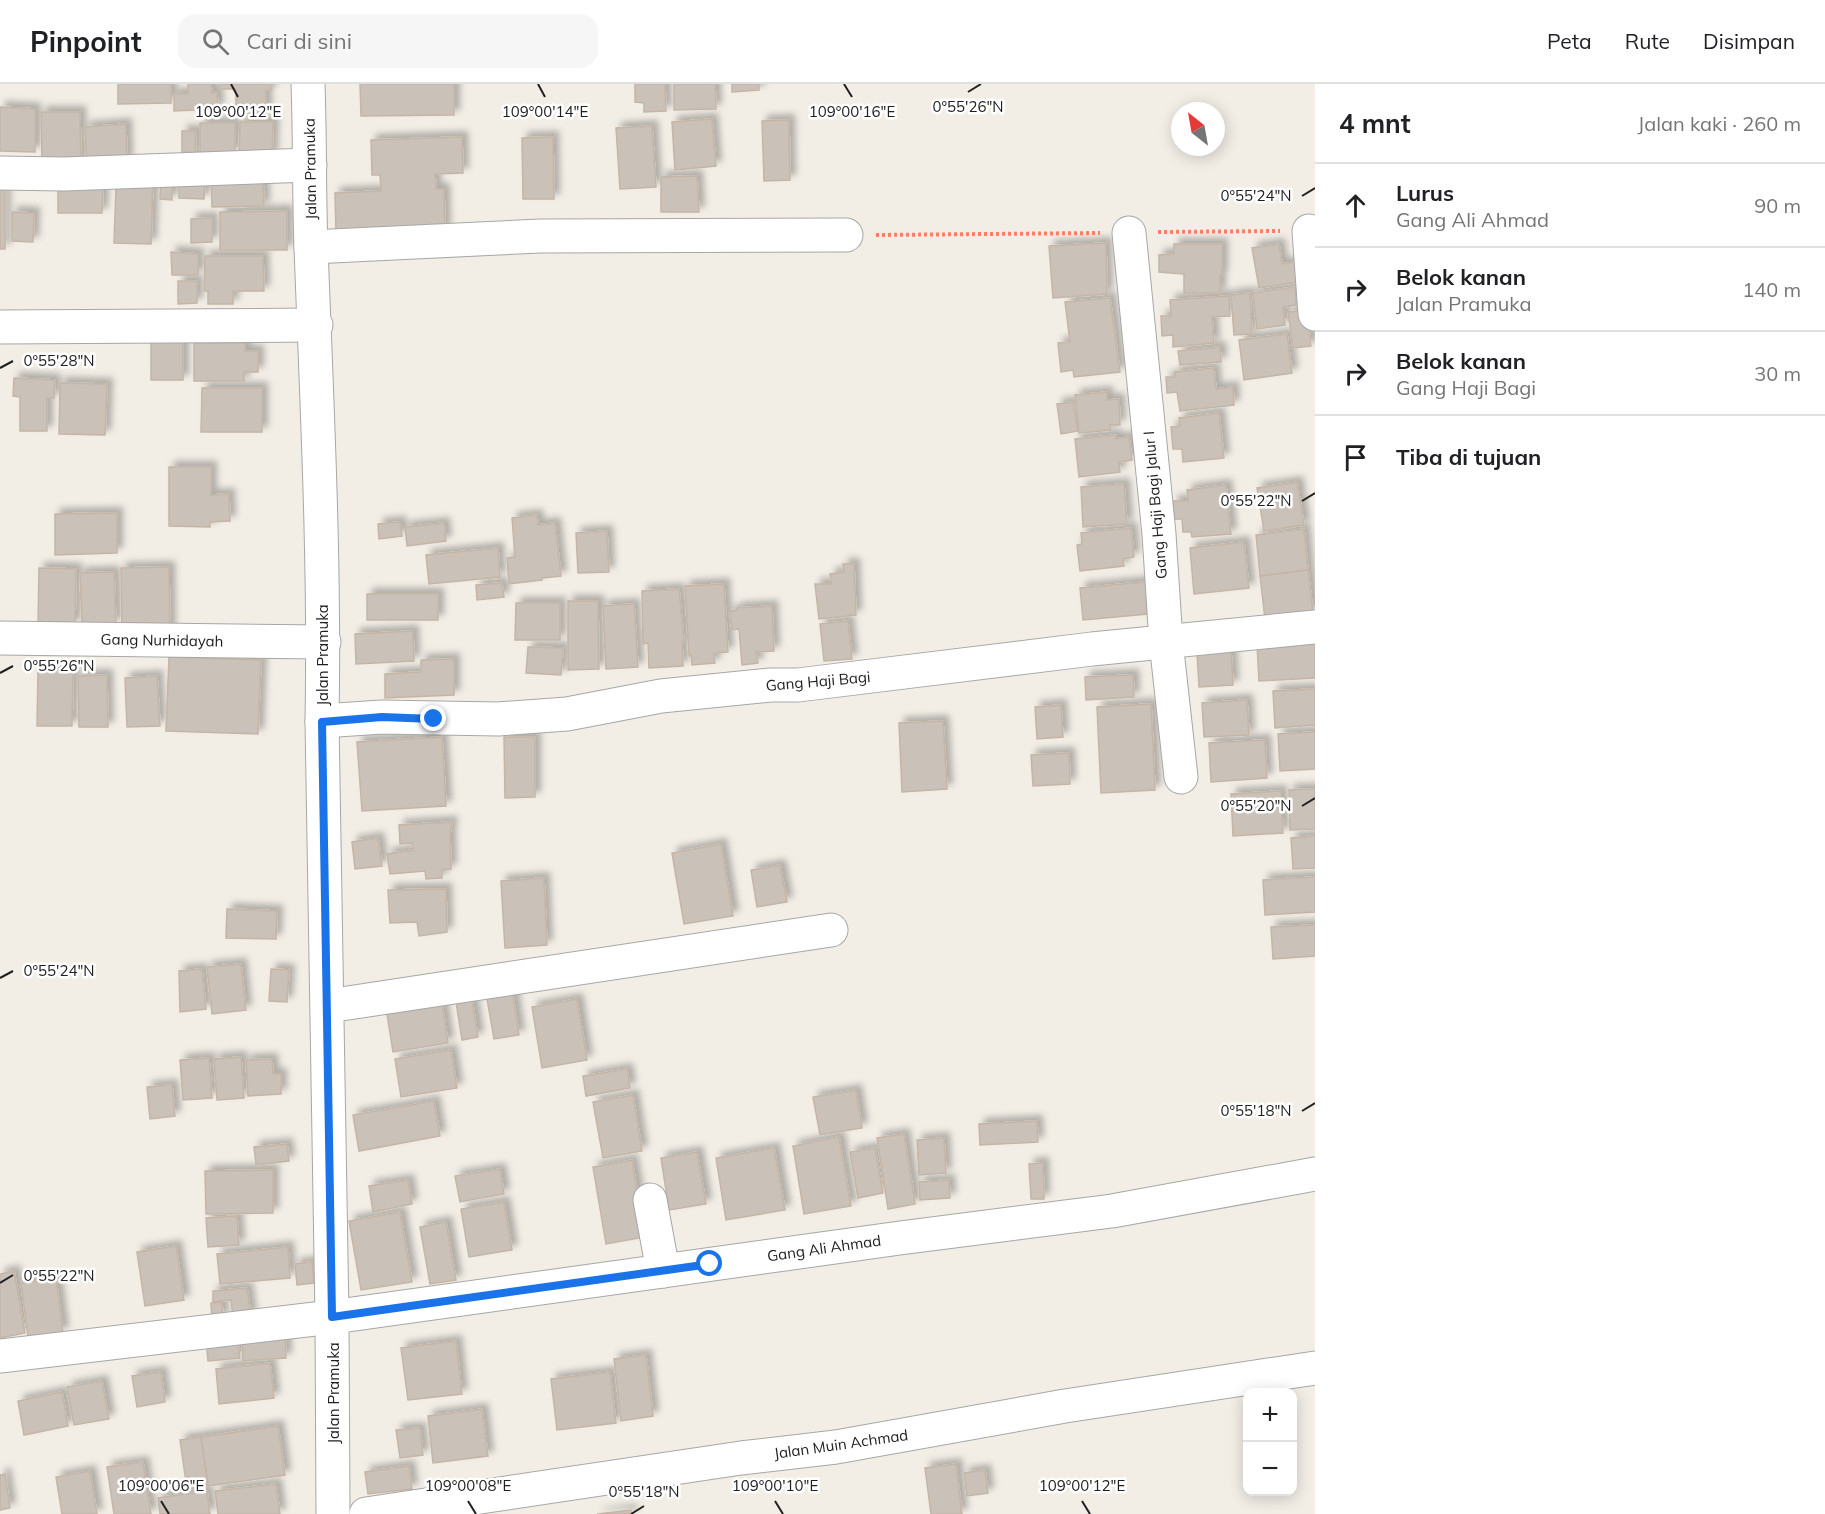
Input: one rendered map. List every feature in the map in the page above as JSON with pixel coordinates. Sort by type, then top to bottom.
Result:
[{"type":"street","name":"Jalan Pramuka","points":[[308,84],[324,642],[322,722],[328,1006],[333,1514]]},
{"type":"street","points":[[0,172],[64,174],[310,165]]},
{"type":"street","points":[[1309,231],[1315,314]]},
{"type":"street","name":"Gang Haji Bagi Jalur I","points":[[1129,232],[1159,534],[1166,642],[1181,777]]},
{"type":"street","points":[[311,247],[540,236],[846,235]]},
{"type":"street","points":[[0,327],[316,325]]},
{"type":"street","name":"Gang Haji Bagi","points":[[322,722],[382,717],[498,719],[567,714],[662,696],[771,685],[798,685],[1315,627]]},
{"type":"street","name":"Gang Nurhidayah","points":[[0,638],[324,642]]},
{"type":"street","points":[[328,1006],[831,930]]},
{"type":"street","name":"Gang Ali Ahmad","points":[[0,1356],[332,1317],[1112,1211],[1315,1174]]},
{"type":"street","points":[[650,1200],[663,1271]]},
{"type":"street","name":"Jalan Muin Achmad","points":[[366,1514],[741,1458],[836,1448],[1065,1406],[1315,1368]]},
{"type":"path","points":[[846,235],[1309,231]]},
{"type":"building","points":[[118,84],[171,84],[171,103],[118,104]]},
{"type":"building","points":[[188,84],[211,84],[212,93],[217,92],[218,109],[174,111],[174,94],[188,94]]},
{"type":"building","points":[[219,84],[271,84],[271,90],[266,90],[266,113],[236,113],[236,89],[219,89]]},
{"type":"building","points":[[360,84],[454,84],[454,115],[361,116]]},
{"type":"building","points":[[635,84],[665,84],[666,111],[644,112],[644,103],[635,102]]},
{"type":"building","points":[[674,84],[715,84],[716,109],[674,110]]},
{"type":"building","points":[[732,84],[759,84],[759,90],[732,92]]},
{"type":"building","points":[[0,107],[35,109],[35,152],[0,151]]},
{"type":"building","points":[[41,112],[80,112],[81,164],[42,164]]},
{"type":"building","points":[[712,119],[716,166],[675,170],[672,122]]},
{"type":"building","points":[[789,120],[790,180],[764,181],[762,121]]},
{"type":"building","points":[[240,122],[273,122],[272,157],[239,157]]},
{"type":"building","points":[[200,123],[235,123],[235,153],[200,153]]},
{"type":"building","points":[[126,124],[127,165],[87,167],[85,127]]},
{"type":"building","points":[[652,126],[656,187],[620,189],[616,128]]},
{"type":"building","points":[[182,131],[196,131],[195,166],[188,167],[188,152],[182,152]]},
{"type":"building","points":[[462,137],[463,173],[435,174],[436,189],[444,189],[445,231],[336,234],[335,193],[381,191],[380,175],[372,175],[371,140]]},
{"type":"building","points":[[553,137],[554,199],[523,199],[522,138]]},
{"type":"building","points":[[179,175],[205,176],[204,199],[179,198]]},
{"type":"building","points":[[697,176],[699,212],[661,212],[661,177]]},
{"type":"building","points":[[263,177],[264,206],[212,207],[211,178]]},
{"type":"building","points":[[153,178],[151,244],[114,243],[116,187]]},
{"type":"building","points":[[161,178],[172,179],[172,200],[160,199]]},
{"type":"building","points":[[0,182],[5,182],[5,249],[0,249]]},
{"type":"building","points":[[58,186],[103,186],[102,213],[58,213]]},
{"type":"building","points":[[287,211],[287,250],[220,250],[220,212]]},
{"type":"building","points":[[12,212],[34,213],[33,242],[12,241]]},
{"type":"building","points":[[212,218],[212,242],[191,243],[191,219]]},
{"type":"building","points":[[1106,243],[1107,294],[1053,298],[1049,246]]},
{"type":"building","points":[[1174,244],[1222,244],[1220,293],[1184,293],[1184,274],[1159,272],[1159,255],[1174,254]]},
{"type":"building","points":[[1279,244],[1282,264],[1295,262],[1298,282],[1259,288],[1252,248]]},
{"type":"building","points":[[171,252],[198,254],[198,275],[172,275]]},
{"type":"building","points":[[205,256],[263,256],[264,291],[233,291],[233,304],[208,304],[208,291],[204,291]]},
{"type":"building","points":[[178,281],[197,281],[197,303],[178,304]]},
{"type":"building","points":[[1295,287],[1296,305],[1283,307],[1285,325],[1257,329],[1253,293]]},
{"type":"building","points":[[1250,293],[1252,334],[1234,335],[1231,295]]},
{"type":"building","points":[[1229,296],[1230,316],[1212,317],[1214,343],[1173,347],[1173,335],[1162,336],[1161,316],[1171,316],[1170,300]]},
{"type":"building","points":[[1110,298],[1120,372],[1074,377],[1073,370],[1061,372],[1058,343],[1070,342],[1065,302]]},
{"type":"building","points":[[1307,310],[1311,346],[1293,348],[1288,312]]},
{"type":"building","points":[[151,331],[183,331],[183,380],[151,380]]},
{"type":"building","points":[[1287,334],[1292,373],[1244,380],[1239,340]]},
{"type":"building","points":[[194,343],[245,343],[245,351],[258,351],[258,372],[244,372],[244,381],[194,381]]},
{"type":"building","points":[[1220,347],[1221,362],[1180,365],[1178,351]]},
{"type":"building","points":[[1214,368],[1216,389],[1233,387],[1234,405],[1180,411],[1177,392],[1167,393],[1166,377],[1175,377],[1175,372]]},
{"type":"building","points":[[14,378],[55,380],[54,398],[47,398],[47,431],[20,431],[20,397],[13,396]]},
{"type":"building","points":[[60,383],[107,384],[105,435],[59,434]]},
{"type":"building","points":[[202,388],[262,388],[262,432],[201,432]]},
{"type":"building","points":[[1107,392],[1107,400],[1119,399],[1120,425],[1110,425],[1111,430],[1079,433],[1075,395]]},
{"type":"building","points":[[1073,402],[1078,431],[1061,434],[1057,404]]},
{"type":"building","points":[[1219,413],[1224,458],[1183,462],[1182,449],[1173,449],[1171,427],[1180,426],[1179,418]]},
{"type":"building","points":[[1116,435],[1116,439],[1129,437],[1132,460],[1119,462],[1120,472],[1079,477],[1075,439]]},
{"type":"building","points":[[169,467],[211,467],[211,495],[229,494],[230,521],[210,522],[210,527],[169,526]]},
{"type":"building","points":[[1297,482],[1304,525],[1264,531],[1257,488]]},
{"type":"building","points":[[1124,484],[1127,524],[1083,527],[1081,487]]},
{"type":"building","points":[[1226,485],[1231,534],[1192,537],[1191,532],[1183,532],[1182,519],[1174,519],[1173,501],[1188,501],[1187,490]]},
{"type":"building","points":[[117,513],[117,553],[55,555],[55,514]]},
{"type":"building","points":[[537,515],[538,525],[555,523],[561,576],[509,584],[507,558],[515,557],[512,518]]},
{"type":"building","points":[[400,522],[402,536],[379,539],[378,524]]},
{"type":"building","points":[[444,523],[446,541],[407,546],[405,527]]},
{"type":"building","points":[[1131,528],[1134,557],[1123,559],[1124,566],[1080,571],[1077,545],[1082,544],[1081,533]]},
{"type":"building","points":[[1304,529],[1308,570],[1260,576],[1256,535]]},
{"type":"building","points":[[607,531],[609,572],[578,573],[576,533]]},
{"type":"building","points":[[1244,542],[1249,588],[1194,594],[1190,548]]},
{"type":"building","points":[[498,548],[500,577],[429,584],[426,555]]},
{"type":"building","points":[[843,564],[854,564],[856,615],[819,619],[815,584],[831,584],[830,574],[844,572]]},
{"type":"building","points":[[169,567],[170,637],[122,639],[121,568]]},
{"type":"building","points":[[39,568],[76,569],[75,625],[38,625]]},
{"type":"building","points":[[1308,570],[1313,613],[1265,619],[1260,576]]},
{"type":"building","points":[[114,572],[116,624],[82,625],[80,573]]},
{"type":"building","points":[[1155,581],[1159,613],[1083,620],[1080,588]]},
{"type":"building","points":[[502,583],[504,597],[477,600],[476,585]]},
{"type":"building","points":[[724,584],[728,652],[714,653],[715,663],[692,665],[691,655],[689,656],[685,586]]},
{"type":"building","points":[[679,589],[684,641],[682,642],[683,666],[649,668],[648,643],[643,644],[642,591]]},
{"type":"building","points":[[367,594],[438,594],[438,620],[367,620]]},
{"type":"building","points":[[568,601],[598,601],[599,669],[568,670]]},
{"type":"building","points":[[516,603],[560,603],[560,640],[515,640]]},
{"type":"building","points":[[634,604],[638,667],[606,669],[603,606]]},
{"type":"building","points":[[772,606],[774,651],[756,652],[758,663],[742,665],[739,629],[732,630],[730,611],[737,610],[737,608]]},
{"type":"building","points":[[848,621],[852,659],[824,661],[820,624]]},
{"type":"building","points":[[413,631],[414,661],[356,664],[355,634]]},
{"type":"building","points":[[1315,641],[1315,678],[1259,681],[1257,644]]},
{"type":"building","points":[[528,647],[563,648],[561,675],[526,673]]},
{"type":"building","points":[[1231,650],[1233,685],[1199,687],[1197,652]]},
{"type":"building","points":[[169,657],[261,660],[258,734],[166,731]]},
{"type":"building","points":[[454,659],[454,695],[385,698],[385,674],[421,672],[421,660]]},
{"type":"building","points":[[38,670],[73,670],[72,726],[37,726]]},
{"type":"building","points":[[107,675],[108,727],[79,727],[78,676]]},
{"type":"building","points":[[1133,675],[1134,697],[1086,700],[1085,677]]},
{"type":"building","points":[[157,676],[160,726],[127,727],[125,678]]},
{"type":"building","points":[[1315,689],[1315,725],[1275,728],[1273,691]]},
{"type":"building","points":[[1247,700],[1249,735],[1204,737],[1202,703]]},
{"type":"building","points":[[1151,704],[1155,790],[1101,793],[1097,707]]},
{"type":"building","points":[[1061,705],[1063,737],[1037,739],[1035,707]]},
{"type":"building","points":[[943,721],[947,789],[902,792],[899,723]]},
{"type":"building","points":[[1315,732],[1315,769],[1280,771],[1278,734]]},
{"type":"building","points":[[442,737],[446,806],[362,811],[357,742]]},
{"type":"building","points":[[504,737],[535,737],[535,797],[505,798]]},
{"type":"building","points":[[1265,740],[1267,778],[1211,782],[1209,743]]},
{"type":"building","points":[[1069,753],[1070,784],[1033,786],[1031,755]]},
{"type":"building","points":[[1315,789],[1315,829],[1290,830],[1289,790]]},
{"type":"building","points":[[1281,791],[1283,833],[1233,836],[1231,794]]},
{"type":"building","points":[[452,822],[451,869],[442,870],[442,878],[426,879],[425,871],[390,874],[387,854],[413,850],[412,843],[400,844],[399,825]]},
{"type":"building","points":[[1315,836],[1315,868],[1293,869],[1291,838]]},
{"type":"building","points":[[378,838],[382,866],[355,869],[352,842]]},
{"type":"building","points":[[721,844],[733,916],[684,924],[672,853]]},
{"type":"building","points":[[780,865],[787,902],[757,907],[751,870]]},
{"type":"building","points":[[1315,877],[1315,912],[1265,915],[1263,880]]},
{"type":"building","points":[[544,878],[547,945],[505,948],[501,881]]},
{"type":"building","points":[[446,889],[447,932],[419,936],[417,922],[390,923],[388,890]]},
{"type":"building","points":[[227,909],[277,911],[276,939],[226,938]]},
{"type":"building","points":[[1315,925],[1315,956],[1273,959],[1271,927]]},
{"type":"building","points":[[241,964],[246,1010],[212,1014],[207,967]]},
{"type":"building","points":[[202,969],[206,1009],[180,1012],[179,971]]},
{"type":"building","points":[[271,969],[289,970],[287,1002],[269,1001]]},
{"type":"building","points":[[512,989],[519,1035],[494,1039],[486,993]]},
{"type":"building","points":[[472,999],[478,1037],[462,1040],[456,1002]]},
{"type":"building","points":[[577,999],[587,1060],[542,1068],[532,1007]]},
{"type":"building","points":[[442,1004],[448,1043],[393,1052],[387,1014]]},
{"type":"building","points":[[451,1050],[457,1088],[401,1097],[395,1059]]},
{"type":"building","points":[[241,1057],[244,1098],[217,1100],[214,1059]]},
{"type":"building","points":[[209,1058],[212,1098],[183,1100],[180,1060]]},
{"type":"building","points":[[272,1059],[273,1074],[281,1074],[281,1094],[248,1096],[246,1060]]},
{"type":"building","points":[[627,1069],[630,1088],[586,1096],[583,1076]]},
{"type":"building","points":[[172,1085],[175,1116],[150,1119],[147,1087]]},
{"type":"building","points":[[856,1090],[862,1128],[820,1135],[813,1097]]},
{"type":"building","points":[[633,1095],[642,1151],[603,1158],[593,1102]]},
{"type":"building","points":[[434,1101],[440,1136],[359,1151],[353,1115]]},
{"type":"building","points":[[1037,1121],[1038,1142],[980,1145],[979,1124]]},
{"type":"building","points":[[904,1134],[915,1204],[888,1209],[877,1138]]},
{"type":"building","points":[[839,1137],[851,1206],[804,1214],[793,1146]]},
{"type":"building","points":[[944,1138],[946,1173],[919,1175],[917,1140]]},
{"type":"building","points":[[287,1144],[289,1161],[256,1165],[254,1147]]},
{"type":"building","points":[[774,1148],[785,1210],[726,1220],[716,1158]]},
{"type":"building","points":[[875,1148],[883,1193],[858,1198],[850,1152]]},
{"type":"building","points":[[697,1152],[706,1204],[669,1210],[661,1158]]},
{"type":"building","points":[[632,1160],[645,1237],[606,1244],[593,1167]]},
{"type":"building","points":[[1043,1163],[1044,1199],[1031,1199],[1029,1164]]},
{"type":"building","points":[[500,1169],[504,1194],[460,1202],[455,1176]]},
{"type":"building","points":[[273,1170],[273,1213],[206,1214],[205,1171]]},
{"type":"building","points":[[408,1180],[412,1204],[373,1212],[369,1186]]},
{"type":"building","points":[[949,1180],[950,1198],[920,1200],[919,1182]]},
{"type":"building","points":[[504,1202],[512,1250],[469,1257],[461,1209]]},
{"type":"building","points":[[400,1212],[412,1282],[361,1290],[349,1221]]},
{"type":"building","points":[[237,1216],[239,1245],[208,1247],[206,1218]]},
{"type":"building","points":[[446,1222],[456,1280],[430,1284],[420,1227]]},
{"type":"building","points":[[176,1246],[184,1300],[145,1306],[137,1252]]},
{"type":"building","points":[[288,1247],[290,1278],[220,1284],[217,1254]]},
{"type":"building","points":[[312,1262],[314,1283],[297,1285],[295,1264]]},
{"type":"building","points":[[14,1271],[25,1333],[0,1338],[0,1274]]},
{"type":"building","points":[[56,1278],[63,1332],[28,1337],[21,1283]]},
{"type":"building","points":[[247,1288],[251,1316],[233,1317],[231,1300],[213,1302],[213,1291]]},
{"type":"building","points":[[222,1302],[223,1318],[212,1319],[211,1303]]},
{"type":"building","points":[[285,1331],[286,1358],[243,1361],[242,1334]]},
{"type":"building","points":[[237,1334],[240,1358],[208,1361],[206,1338]]},
{"type":"building","points":[[456,1341],[462,1394],[408,1400],[401,1348]]},
{"type":"building","points":[[646,1355],[653,1416],[621,1421],[614,1359]]},
{"type":"building","points":[[270,1363],[274,1398],[219,1404],[216,1369]]},
{"type":"building","points":[[161,1372],[165,1402],[137,1407],[132,1376]]},
{"type":"building","points":[[610,1372],[616,1423],[557,1430],[551,1379]]},
{"type":"building","points":[[102,1381],[109,1419],[74,1425],[67,1387]]},
{"type":"building","points":[[62,1392],[68,1426],[24,1435],[18,1401]]},
{"type":"building","points":[[482,1409],[488,1456],[433,1463],[428,1416]]},
{"type":"building","points":[[278,1426],[285,1475],[208,1486],[201,1437]]},
{"type":"building","points":[[420,1428],[423,1455],[400,1458],[396,1430]]},
{"type":"building","points":[[201,1437],[208,1486],[187,1489],[180,1440]]},
{"type":"building","points":[[143,1462],[151,1514],[114,1514],[107,1467]]},
{"type":"building","points":[[956,1464],[962,1514],[931,1514],[925,1468]]},
{"type":"building","points":[[409,1466],[412,1489],[368,1494],[365,1472]]},
{"type":"building","points":[[985,1470],[988,1493],[967,1496],[964,1473]]},
{"type":"building","points":[[90,1471],[97,1514],[62,1514],[56,1477]]},
{"type":"building","points":[[5,1474],[10,1508],[0,1510],[0,1475]]},
{"type":"building","points":[[276,1484],[280,1514],[218,1514],[215,1491]]},
{"type":"building","points":[[207,1491],[210,1514],[160,1514],[158,1498]]},
{"type":"building","points":[[631,1510],[631,1514],[597,1514]]},
{"type":"route","points":[[434,719],[382,717],[322,722],[332,1317],[710,1264]]}]
